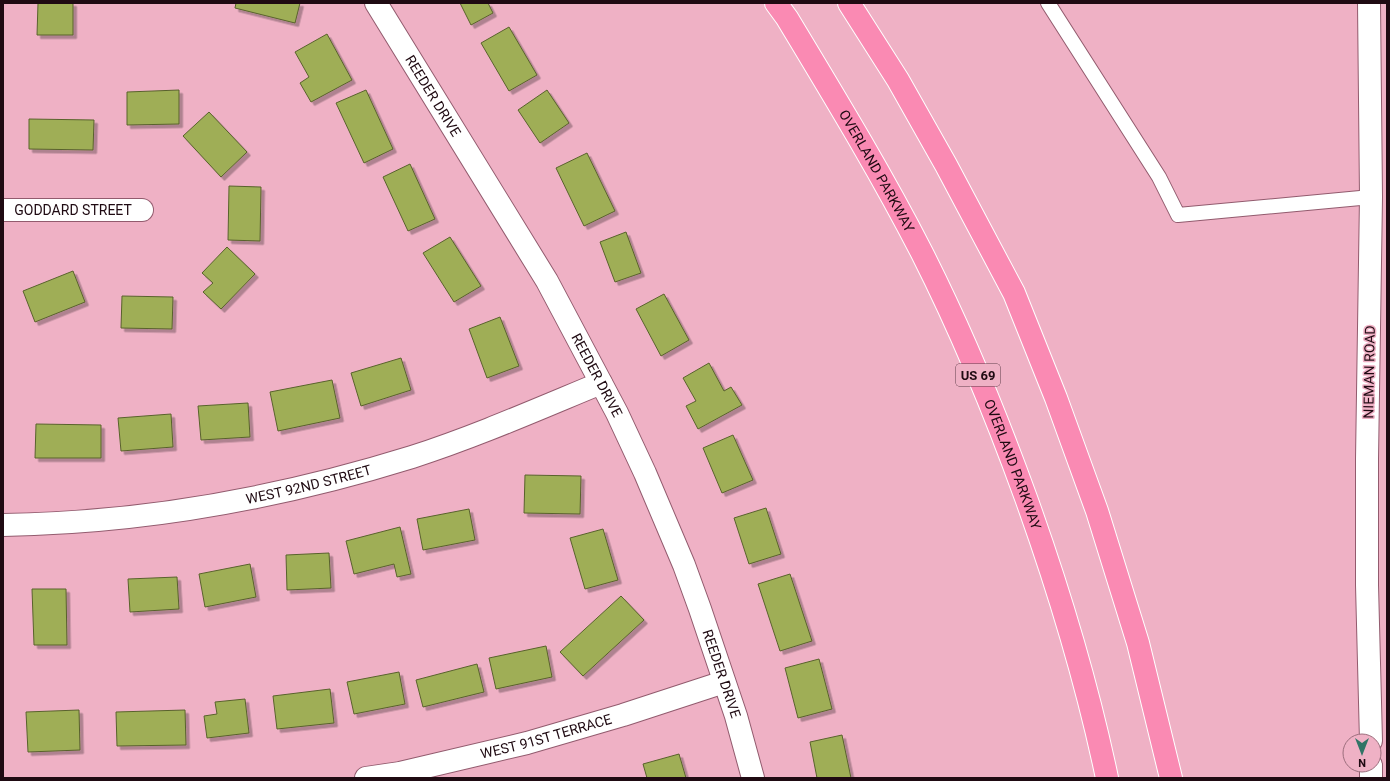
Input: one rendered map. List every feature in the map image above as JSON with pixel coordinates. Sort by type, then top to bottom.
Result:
[{"type":"highway","name":"OVERLAND PARKWAY","points":[[776,3],[787,18],[860,140],[922,253],[968,351],[1008,448],[1042,542],[1073,643],[1107,778]]},
{"type":"highway","points":[[849,3],[898,80],[946,165],[1014,292],[1056,398],[1098,511],[1138,643],[1171,778]]},
{"type":"street","name":"REEDER DRIVE","points":[[376,3],[547,281],[617,413],[645,473],[681,558],[736,716],[753,778]]},
{"type":"street","name":"NIEMAN ROAD","points":[[1369,3],[1371,197],[1367,459],[1367,585],[1370,733]]},
{"type":"street","name":"GODDARD STREET","points":[[3,210],[142,210]]},
{"type":"street","name":"WEST 92ND STREET","points":[[3,525],[87,521],[162,514],[317,483],[412,457],[483,432],[601,383]]},
{"type":"street","name":"WEST 91ST TERRACE","points":[[366,778],[400,772],[527,743],[623,715],[724,682]]},
{"type":"lane","points":[[1048,3],[1160,178],[1178,215],[1371,197]]},
{"type":"building","points":[[38,3],[73,3],[73,35],[37,35]]},
{"type":"building","points":[[236,3],[300,3],[295,23],[235,8]]},
{"type":"building","points":[[460,3],[488,3],[493,13],[471,25]]},
{"type":"building","points":[[509,27],[537,75],[509,91],[481,43]]},
{"type":"building","points":[[327,34],[352,80],[311,102],[300,83],[309,77],[295,52]]},
{"type":"building","points":[[179,90],[179,124],[127,125],[127,92]]},
{"type":"building","points":[[366,90],[393,149],[364,163],[336,103]]},
{"type":"building","points":[[547,90],[569,123],[540,143],[518,110]]},
{"type":"building","points":[[209,112],[247,152],[221,177],[183,136]]},
{"type":"building","points":[[29,119],[94,120],[93,150],[29,149]]},
{"type":"building","points":[[587,153],[615,211],[584,226],[556,168]]},
{"type":"building","points":[[410,164],[435,219],[408,231],[383,177]]},
{"type":"building","points":[[229,186],[261,187],[260,241],[228,240]]},
{"type":"building","points":[[626,232],[641,273],[615,282],[600,242]]},
{"type":"building","points":[[450,237],[481,286],[454,302],[423,253]]},
{"type":"building","points":[[227,247],[255,274],[221,309],[203,292],[213,283],[202,273]]},
{"type":"building","points":[[73,271],[85,302],[35,322],[23,291]]},
{"type":"building","points":[[664,294],[689,340],[661,356],[636,309]]},
{"type":"building","points":[[122,296],[173,297],[172,329],[121,328]]},
{"type":"building","points":[[500,317],[519,366],[487,378],[469,329]]},
{"type":"building","points":[[401,358],[411,390],[361,406],[351,373]]},
{"type":"building","points":[[709,363],[724,391],[731,387],[742,405],[698,429],[686,406],[696,401],[683,378]]},
{"type":"building","points":[[332,380],[340,418],[278,431],[270,392]]},
{"type":"building","points":[[248,403],[250,437],[201,440],[198,406]]},
{"type":"building","points":[[171,414],[173,447],[121,451],[118,418]]},
{"type":"building","points":[[36,424],[101,425],[101,458],[35,458]]},
{"type":"building","points":[[733,435],[753,480],[722,493],[703,448]]},
{"type":"building","points":[[525,475],[581,476],[580,514],[524,513]]},
{"type":"building","points":[[766,508],[781,554],[749,564],[734,518]]},
{"type":"building","points":[[469,509],[475,540],[423,550],[417,519]]},
{"type":"building","points":[[400,527],[411,574],[397,577],[394,564],[354,574],[346,541]]},
{"type":"building","points":[[603,529],[618,580],[585,589],[570,538]]},
{"type":"building","points":[[329,553],[331,588],[287,590],[286,555]]},
{"type":"building","points":[[250,564],[256,597],[205,607],[199,574]]},
{"type":"building","points":[[790,574],[812,641],[780,651],[758,584]]},
{"type":"building","points":[[177,577],[179,609],[130,612],[128,579]]},
{"type":"building","points":[[32,589],[66,589],[67,645],[34,645]]},
{"type":"building","points":[[621,596],[644,620],[583,676],[560,652]]},
{"type":"building","points":[[546,646],[552,677],[496,689],[489,658]]},
{"type":"building","points":[[819,659],[832,709],[798,718],[785,668]]},
{"type":"building","points":[[477,664],[484,692],[423,707],[416,680]]},
{"type":"building","points":[[399,672],[405,704],[354,714],[347,682]]},
{"type":"building","points":[[330,689],[334,723],[277,729],[273,696]]},
{"type":"building","points":[[245,699],[249,733],[207,738],[204,716],[217,714],[215,702]]},
{"type":"building","points":[[79,710],[80,750],[28,752],[26,712]]},
{"type":"building","points":[[185,710],[186,745],[117,746],[116,712]]},
{"type":"building","points":[[842,735],[851,778],[817,778],[810,742]]},
{"type":"building","points":[[679,754],[686,778],[647,778],[643,764]]}]
